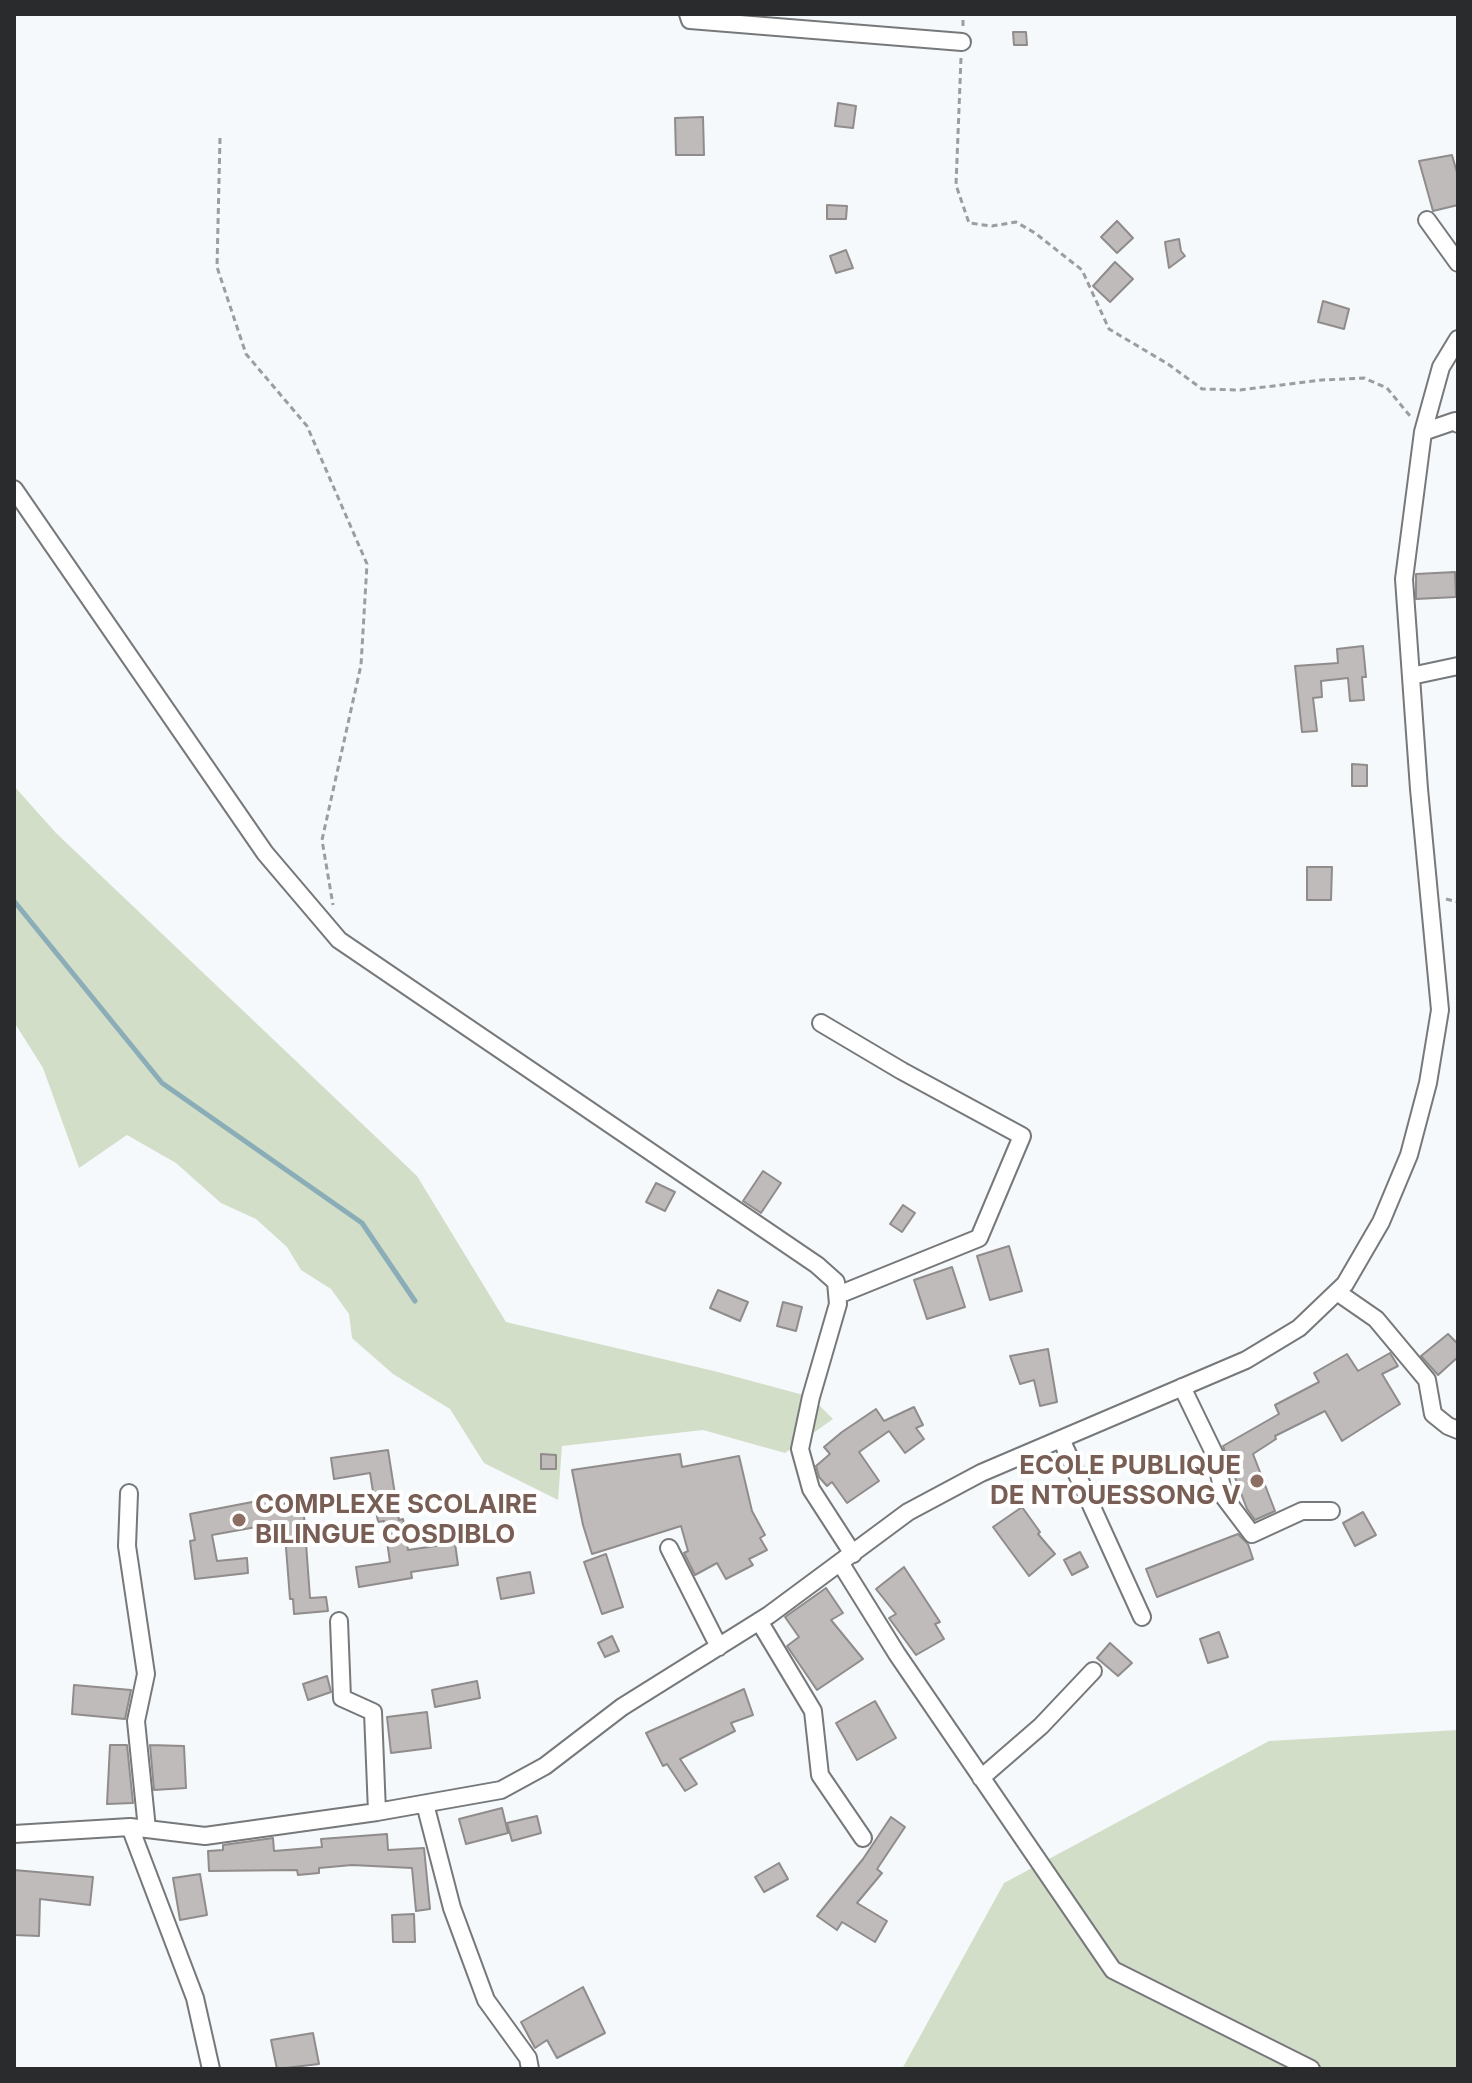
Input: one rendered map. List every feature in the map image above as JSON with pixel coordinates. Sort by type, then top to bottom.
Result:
[{"type":"street","points":[[688,14],[690,20],[962,42]]},
{"type":"street","points":[[1427,220],[1458,263]]},
{"type":"street","points":[[14,1834],[138,1828],[205,1836],[377,1812],[501,1790],[545,1766],[622,1707],[759,1621],[908,1512],[981,1473],[1246,1360],[1299,1328],[1345,1284],[1381,1222],[1409,1155],[1428,1083],[1440,1010],[1404,579],[1423,432],[1441,367],[1458,339]]},
{"type":"street","points":[[1423,432],[1455,421],[1458,424]]},
{"type":"street","points":[[14,489],[265,853],[339,940],[817,1265],[836,1282],[838,1304],[811,1397],[800,1449],[811,1489],[897,1654],[1113,1970],[1311,2069]]},
{"type":"street","points":[[1411,676],[1458,666]]},
{"type":"street","points":[[821,1023],[1022,1136],[979,1238],[838,1295]]},
{"type":"street","points":[[1337,1292],[1376,1319],[1427,1380],[1433,1414],[1458,1430]]},
{"type":"street","points":[[1182,1387],[1215,1455],[1224,1497],[1252,1534],[1302,1511],[1331,1511]]},
{"type":"street","points":[[1061,1439],[1142,1617]]},
{"type":"street","points":[[129,1493],[127,1546],[146,1674],[136,1721],[138,1828],[195,1998],[211,2069]]},
{"type":"street","points":[[669,1548],[719,1647]]},
{"type":"street","points":[[339,1621],[342,1698],[373,1712],[377,1812]]},
{"type":"street","points":[[759,1621],[813,1711],[820,1775],[863,1838]]},
{"type":"street","points":[[981,1778],[1041,1726],[1093,1671]]},
{"type":"street","points":[[425,1804],[452,1908],[486,2000],[528,2058],[530,2069]]},
{"type":"path","points":[[963,14],[956,185],[969,223],[992,226],[1016,222],[1035,233],[1082,270],[1109,329],[1168,364],[1202,389],[1240,390],[1364,378],[1387,388],[1423,432]]},
{"type":"path","points":[[220,138],[217,267],[246,354],[307,426],[367,564],[361,665],[322,840],[334,912]]},
{"type":"green space","points":[[14,786],[56,833],[417,1176],[506,1322],[811,1397],[833,1419],[785,1453],[703,1430],[562,1446],[558,1500],[484,1463],[450,1409],[393,1374],[352,1338],[349,1314],[331,1289],[301,1270],[287,1247],[256,1219],[221,1203],[176,1163],[127,1135],[79,1168],[43,1068],[14,1022]]},
{"type":"green space","points":[[1458,1730],[1458,2069],[902,2069],[1004,1883],[1269,1741]]},
{"type":"building","points":[[1013,32],[1026,32],[1027,45],[1014,45]]},
{"type":"building","points":[[838,103],[856,106],[853,128],[835,126]]},
{"type":"building","points":[[703,117],[704,155],[676,155],[675,118]]},
{"type":"building","points":[[1452,155],[1458,176],[1458,205],[1433,211],[1419,161]]},
{"type":"building","points":[[827,205],[847,206],[846,219],[827,219]]},
{"type":"building","points":[[1117,221],[1133,238],[1117,253],[1101,237]]},
{"type":"building","points":[[1179,239],[1185,256],[1169,268],[1165,242]]},
{"type":"building","points":[[846,250],[853,268],[836,273],[830,256]]},
{"type":"building","points":[[1115,262],[1133,279],[1110,302],[1093,286]]},
{"type":"building","points":[[1323,301],[1349,309],[1344,329],[1318,322]]},
{"type":"building","points":[[1455,572],[1456,597],[1416,599],[1416,574]]},
{"type":"building","points":[[1363,646],[1366,677],[1362,677],[1364,700],[1350,701],[1348,678],[1321,681],[1322,697],[1313,698],[1317,731],[1302,732],[1295,666],[1338,663],[1337,649]]},
{"type":"building","points":[[1352,764],[1367,765],[1367,786],[1352,786]]},
{"type":"building","points":[[1307,867],[1332,867],[1331,900],[1307,900]]},
{"type":"building","points":[[763,1171],[781,1183],[761,1213],[743,1201]]},
{"type":"building","points":[[656,1183],[675,1192],[665,1211],[646,1202]]},
{"type":"building","points":[[903,1205],[915,1213],[902,1232],[890,1224]]},
{"type":"building","points":[[1009,1246],[1022,1291],[990,1300],[977,1256]]},
{"type":"building","points":[[952,1267],[965,1307],[927,1319],[914,1280]]},
{"type":"building","points":[[718,1290],[748,1302],[740,1321],[710,1308]]},
{"type":"building","points":[[783,1302],[802,1307],[796,1331],[777,1326]]},
{"type":"building","points":[[1448,1334],[1458,1344],[1458,1357],[1438,1375],[1421,1356]]},
{"type":"building","points":[[1048,1349],[1057,1402],[1040,1406],[1034,1380],[1020,1384],[1010,1356]]},
{"type":"building","points":[[1390,1353],[1398,1366],[1382,1374],[1400,1404],[1342,1441],[1325,1411],[1275,1436],[1276,1439],[1253,1454],[1275,1511],[1255,1520],[1247,1509],[1223,1446],[1279,1414],[1275,1405],[1319,1382],[1314,1373],[1347,1354],[1358,1371]]},
{"type":"building","points":[[914,1407],[923,1425],[916,1428],[924,1439],[905,1453],[889,1431],[859,1452],[879,1481],[847,1503],[832,1482],[827,1486],[819,1477],[816,1466],[830,1454],[824,1447],[842,1432],[876,1409],[884,1421]]},
{"type":"building","points":[[388,1450],[399,1520],[403,1519],[408,1550],[455,1543],[458,1565],[411,1572],[412,1578],[359,1587],[356,1567],[390,1562],[384,1521],[378,1522],[370,1473],[334,1479],[331,1458]]},
{"type":"building","points":[[541,1454],[556,1455],[556,1469],[541,1469]]},
{"type":"building","points":[[680,1454],[682,1467],[739,1456],[752,1511],[765,1535],[760,1538],[767,1550],[749,1559],[753,1565],[726,1579],[717,1563],[695,1575],[684,1553],[688,1551],[681,1526],[592,1554],[572,1470]]},
{"type":"building","points":[[278,1497],[279,1504],[303,1502],[310,1598],[326,1597],[328,1611],[294,1614],[284,1522],[212,1535],[217,1561],[247,1558],[248,1573],[195,1579],[190,1541],[195,1540],[190,1514]]},
{"type":"building","points":[[1022,1507],[1040,1532],[1038,1534],[1055,1554],[1029,1576],[993,1527]]},
{"type":"building","points":[[1363,1512],[1376,1535],[1355,1546],[1343,1523]]},
{"type":"building","points":[[1238,1534],[1248,1544],[1253,1559],[1157,1597],[1146,1569]]},
{"type":"building","points":[[1080,1552],[1088,1567],[1072,1575],[1064,1560]]},
{"type":"building","points":[[606,1554],[623,1607],[602,1614],[584,1562]]},
{"type":"building","points":[[904,1567],[940,1622],[935,1624],[944,1639],[916,1655],[889,1618],[896,1614],[876,1589]]},
{"type":"building","points":[[530,1572],[534,1593],[501,1599],[497,1578]]},
{"type":"building","points":[[826,1588],[843,1613],[831,1620],[863,1659],[817,1690],[787,1646],[799,1637],[785,1617]]},
{"type":"building","points":[[1219,1632],[1228,1657],[1208,1663],[1200,1639]]},
{"type":"building","points":[[612,1636],[619,1651],[605,1657],[598,1643]]},
{"type":"building","points":[[1110,1643],[1132,1663],[1118,1676],[1097,1658]]},
{"type":"building","points":[[327,1676],[331,1692],[308,1700],[303,1684]]},
{"type":"building","points":[[477,1681],[480,1698],[435,1707],[432,1690]]},
{"type":"building","points":[[74,1685],[131,1690],[125,1719],[72,1714]]},
{"type":"building","points":[[744,1689],[753,1715],[731,1723],[735,1731],[680,1759],[697,1784],[685,1791],[667,1764],[663,1766],[646,1733]]},
{"type":"building","points":[[875,1701],[896,1738],[857,1760],[836,1723]]},
{"type":"building","points":[[427,1712],[431,1748],[391,1753],[387,1717]]},
{"type":"building","points":[[110,1745],[127,1745],[133,1803],[107,1804]]},
{"type":"building","points":[[150,1745],[184,1746],[186,1788],[154,1790]]},
{"type":"building","points":[[502,1808],[508,1833],[466,1844],[459,1819]]},
{"type":"building","points":[[537,1816],[541,1833],[512,1841],[507,1823]]},
{"type":"building","points":[[891,1817],[905,1827],[877,1869],[882,1873],[857,1903],[887,1921],[875,1942],[842,1922],[837,1930],[817,1916],[863,1859]]},
{"type":"building","points":[[387,1834],[388,1850],[424,1848],[430,1909],[416,1911],[412,1868],[352,1865],[319,1868],[319,1873],[298,1875],[297,1870],[209,1871],[208,1851],[223,1850],[223,1845],[273,1838],[274,1851],[322,1847],[321,1839]]},
{"type":"building","points":[[779,1863],[788,1879],[764,1892],[755,1877]]},
{"type":"building","points":[[14,1870],[93,1877],[90,1905],[40,1899],[39,1936],[14,1935]]},
{"type":"building","points":[[200,1874],[207,1915],[180,1920],[173,1878]]},
{"type":"building","points":[[414,1914],[415,1942],[393,1942],[392,1915]]},
{"type":"building","points":[[583,1987],[605,2033],[557,2058],[547,2040],[535,2048],[521,2022]]},
{"type":"building","points":[[313,2033],[319,2064],[277,2069],[271,2040]]},
{"type":"waterway","points":[[14,901],[162,1083],[362,1223],[415,1301]]},
{"type":"place","name":"ECOLE PUBLIQUE DE NTOUESSONG V","points":[[1257,1481]]},
{"type":"place","name":"COMPLEXE SCOLAIRE BILINGUE COSDIBLO","points":[[239,1520]]}]
